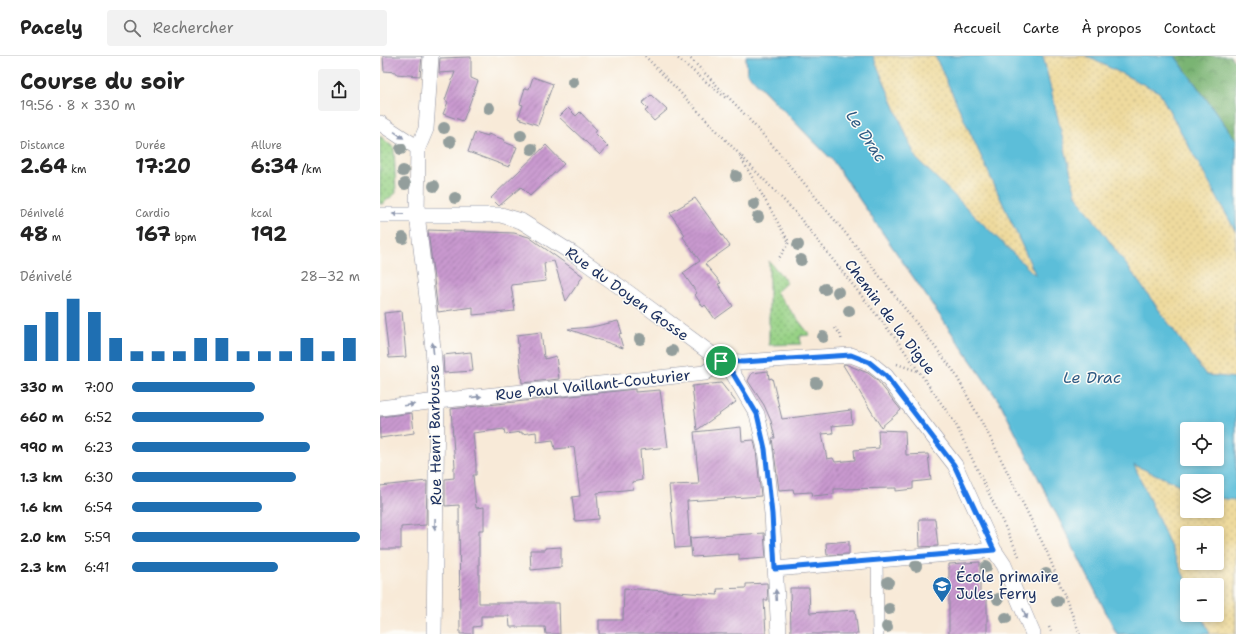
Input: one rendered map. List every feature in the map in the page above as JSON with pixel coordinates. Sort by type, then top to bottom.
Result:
[{"type":"street","points":[[380,122],[418,148],[426,129],[431,56]]},
{"type":"street","name":"Rue Henri Barbusse","points":[[418,148],[417,214],[433,348],[437,401],[434,634]]},
{"type":"street","name":"Rue du Doyen Gosse","points":[[380,215],[500,215],[521,221],[596,270],[721,361],[732,372],[757,414],[765,449],[772,514],[778,634]]},
{"type":"street","points":[[721,361],[743,362],[851,355],[869,362],[886,376],[954,465],[994,550],[1004,566],[1033,634]]},
{"type":"street","name":"Rue Paul Vaillant-Couturier","points":[[380,408],[705,373],[721,361]]},
{"type":"street","points":[[775,569],[994,550]]},
{"type":"street","points":[[877,560],[878,634]]},
{"type":"path","name":"Chemin de la Digue","points":[[646,56],[795,212],[899,343],[955,423],[1019,558]]},
{"type":"path","points":[[675,56],[738,107]]},
{"type":"path","points":[[688,56],[738,107],[780,154],[842,228],[953,370],[991,439],[1047,552],[1080,634]]},
{"type":"path","points":[[738,153],[789,242],[778,260]]},
{"type":"path","points":[[1046,620],[1052,634]]},
{"type":"green space","points":[[1175,56],[1230,56],[1236,63],[1236,140]]},
{"type":"green space","points":[[380,136],[394,148],[396,193],[382,204],[380,204]]},
{"type":"green space","points":[[769,261],[787,282],[776,292],[810,335],[800,336],[801,344],[769,345]]},
{"type":"sand","name":"Le Drac","points":[[746,56],[1175,56],[1236,140],[1236,634],[1117,634],[1001,404],[833,161],[747,73]]},
{"type":"water","name":"Le Drac","points":[[746,56],[873,56],[916,158],[1036,276],[935,56],[1043,56],[1076,195],[1206,375],[1236,378],[1236,500],[1224,499],[1224,474],[1180,474],[1180,485],[1134,465],[1185,578],[1180,578],[1180,622],[1205,622],[1210,634],[1117,634],[1001,404],[833,161],[747,73]]},
{"type":"water","points":[[1086,56],[1175,56],[1236,140],[1236,232],[1159,92]]},
{"type":"building","points":[[383,56],[422,56],[420,76],[396,74],[396,72],[384,71]]},
{"type":"building","points":[[471,57],[471,78],[478,81],[463,121],[443,114],[448,102],[445,100],[455,72],[439,73],[440,58]]},
{"type":"building","points":[[533,77],[553,84],[538,125],[518,118],[523,105],[520,104],[525,88],[529,89]]},
{"type":"building","points":[[651,95],[667,110],[654,121],[645,111],[648,109],[642,103]]},
{"type":"building","points":[[568,108],[576,116],[580,112],[597,130],[595,133],[608,146],[600,155],[559,117]]},
{"type":"building","points":[[475,132],[488,136],[488,134],[505,140],[504,142],[517,147],[509,167],[468,152]]},
{"type":"building","points":[[546,145],[564,164],[530,196],[521,187],[499,206],[491,198]]},
{"type":"building","points":[[695,198],[730,246],[705,264],[721,283],[718,284],[733,306],[715,319],[705,305],[703,307],[695,295],[697,293],[683,273],[700,261],[683,237],[685,235],[670,213]]},
{"type":"building","points":[[428,230],[514,233],[529,237],[583,276],[566,301],[554,261],[544,263],[546,281],[511,285],[515,311],[473,315],[473,307],[438,312]]},
{"type":"building","points":[[402,311],[406,357],[389,358],[384,313]]},
{"type":"building","points":[[618,321],[622,333],[619,334],[623,348],[568,329],[592,327]]},
{"type":"building","points":[[541,332],[544,357],[545,356],[545,359],[556,356],[559,379],[522,383],[517,335]]},
{"type":"building","points":[[471,352],[473,371],[444,373],[443,355]]},
{"type":"building","points":[[845,364],[868,373],[877,380],[901,410],[881,427],[843,365]]},
{"type":"building","points":[[768,371],[769,379],[772,378],[782,419],[851,410],[852,424],[832,426],[833,433],[822,434],[827,459],[833,458],[835,462],[855,460],[854,450],[879,448],[878,430],[905,431],[906,455],[928,454],[931,480],[913,482],[913,489],[896,491],[896,488],[834,489],[834,494],[813,496],[812,492],[794,493],[793,489],[779,490],[772,438],[775,438],[771,421],[764,405],[748,381],[752,373]]},
{"type":"building","points":[[721,383],[736,402],[697,430],[692,386]]},
{"type":"building","points":[[635,389],[635,392],[660,390],[668,447],[640,450],[642,480],[632,482],[633,489],[597,493],[599,519],[575,521],[572,497],[580,496],[574,447],[555,449],[553,440],[537,442],[536,432],[505,434],[504,429],[473,433],[476,465],[476,475],[473,475],[476,508],[484,507],[484,530],[479,530],[479,603],[559,603],[560,634],[546,634],[545,627],[510,627],[509,616],[481,616],[481,626],[473,627],[473,634],[460,634],[459,505],[445,506],[445,479],[454,478],[455,467],[451,409]]},
{"type":"building","points":[[412,413],[414,433],[380,438],[380,417]]},
{"type":"building","points":[[741,427],[742,441],[754,440],[761,496],[687,501],[690,547],[675,548],[669,485],[699,484],[694,432]]},
{"type":"building","points":[[427,481],[426,525],[401,527],[401,549],[380,549],[380,486]]},
{"type":"building","points":[[919,519],[935,519],[938,546],[920,547]]},
{"type":"building","points":[[764,533],[766,558],[739,560],[739,554],[692,557],[690,538]]},
{"type":"building","points":[[849,541],[849,554],[827,555],[826,543]]},
{"type":"building","points":[[561,547],[561,567],[531,570],[530,550],[545,550],[545,548]]},
{"type":"building","points":[[980,562],[980,593],[987,593],[987,634],[949,634],[949,564]]},
{"type":"building","points":[[767,583],[768,600],[764,600],[766,634],[599,634],[599,620],[623,620],[624,588],[718,595],[717,589],[746,588],[746,584]]},
{"type":"building","points":[[790,588],[809,588],[810,613],[855,610],[858,634],[791,634]]},
{"type":"place","name":"École primaire Jules Ferry","points":[[942,603]]},
{"type":"route","points":[[851,355],[869,362],[886,376],[954,465],[994,550],[782,567],[775,569],[772,514],[765,449],[757,414],[732,372],[721,361],[743,362],[851,355]]}]
